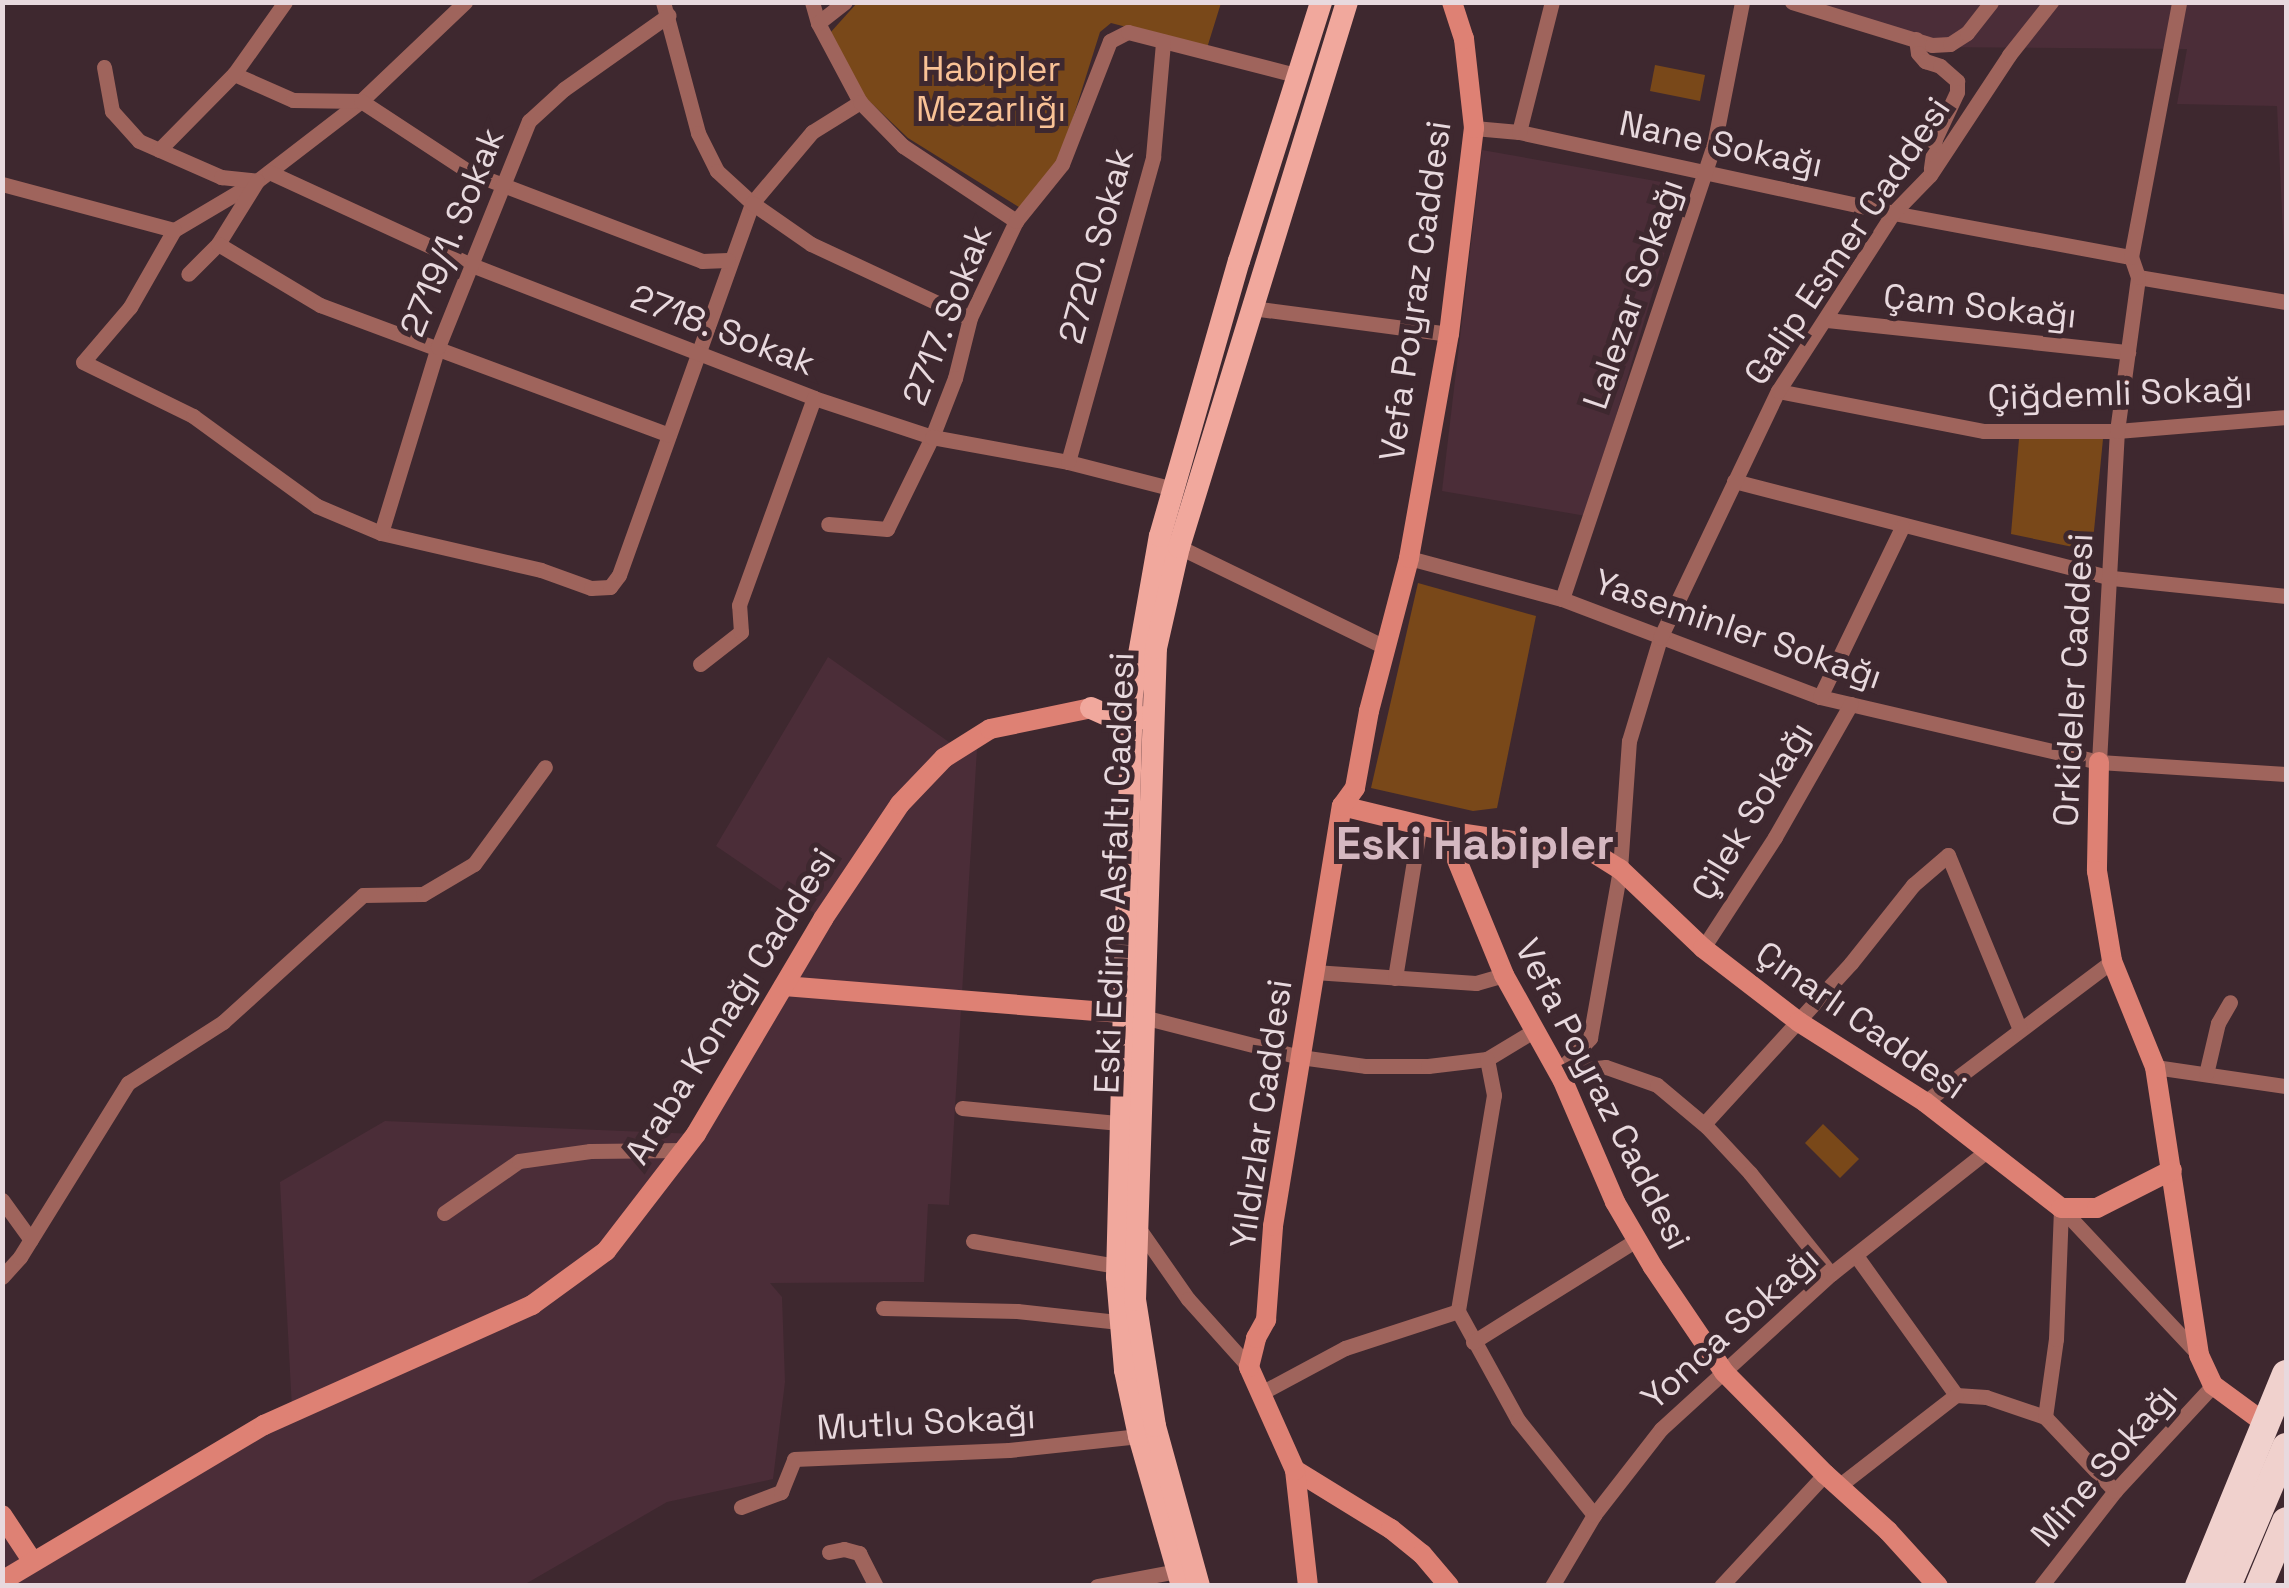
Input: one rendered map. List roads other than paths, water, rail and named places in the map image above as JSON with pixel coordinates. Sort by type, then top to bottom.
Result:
[{"type":"highway","points":[[2199,1586],[2286,1374]]},
{"type":"highway","points":[[2227,1586],[2286,1447]]},
{"type":"highway","points":[[2259,1586],[2286,1520]]},
{"type":"highway","points":[[2209,1586],[2220,1537]]},
{"type":"main road","name":"Eski Edirne Asfaltı Caddesi","points":[[1179,1578],[1139,1436],[1120,1322],[1116,1266],[1125,1222],[1146,1016],[1150,782],[1144,715],[1132,694],[1148,586],[1173,489],[1296,75],[1322,2]]},
{"type":"main road","name":"Eski Edirne Asfaltı Caddesi","points":[[1199,1586],[1155,1426],[1140,1348],[1125,1222],[1119,1123],[1121,1014],[1144,715],[1179,547],[1347,2]]},
{"type":"main road","name":"Vefa Poyraz Caddesi","points":[[1387,648],[1409,558],[1449,334],[1474,128],[1464,39],[1452,2]]},
{"type":"main road","name":"Yıldızlar Caddesi","points":[[1249,1367],[1256,1338],[1266,1320],[1272,1226],[1342,806],[1355,788],[1387,648]]},
{"type":"main road","points":[[1091,708],[1132,694]]},
{"type":"main road","points":[[1091,708],[1144,715]]},
{"type":"main road","name":"Araba Konağı Caddesi","points":[[2,1580],[264,1425],[532,1305],[606,1250],[684,1150],[880,829],[944,758],[990,730],[1091,708]]},
{"type":"main road","name":"Orkideler Caddesi","points":[[2099,762],[2097,871],[2112,961],[2155,1067],[2199,1355]]},
{"type":"main road","name":"Çınarlı Caddesi","points":[[1342,806],[1445,830],[1594,853],[1620,869],[1703,948],[1799,1022],[1925,1102],[2060,1208]]},
{"type":"main road","name":"Vefa Poyraz Caddesi","points":[[1445,830],[1504,975],[1558,1072],[1636,1240],[1724,1372],[1938,1586]]},
{"type":"main road","points":[[784,986],[1121,1014]]},
{"type":"main road","points":[[2060,1208],[2096,1208],[2172,1170]]},
{"type":"main road","name":"Çınarlı Caddesi","points":[[2199,1355],[2213,1385],[2266,1424]]},
{"type":"main road","points":[[1249,1367],[1295,1470],[1308,1586]]},
{"type":"main road","points":[[1295,1470],[1391,1529],[1422,1554],[1448,1586]]},
{"type":"main road","points":[[2,1515],[34,1562]]},
{"type":"street","points":[[159,150],[234,74],[285,2]]},
{"type":"street","points":[[465,2],[361,100],[263,176],[174,230],[130,307],[83,362],[193,416],[317,506],[381,533],[541,570],[603,590],[619,575],[728,260],[752,203],[812,132],[860,102]]},
{"type":"street","name":"2717. Sokak","points":[[812,2],[818,23],[860,102],[903,146],[1016,221],[970,318],[955,378],[932,437],[887,529],[828,524]]},
{"type":"street","points":[[818,23],[845,2]]},
{"type":"street","points":[[1519,132],[1552,2]]},
{"type":"street","name":"Lalezar Sokağı","points":[[1562,599],[1706,170],[1742,2]]},
{"type":"street","points":[[1792,2],[1932,45],[1950,44],[1967,33],[1991,2]]},
{"type":"street","name":"Galip Esmer Caddesi","points":[[1558,1072],[1590,1038],[1620,869],[1628,741],[1660,638],[1778,391],[1893,214],[1930,174],[2009,55],[2051,2]]},
{"type":"street","points":[[2131,258],[2180,2]]},
{"type":"street","points":[[666,9],[698,133],[718,171],[752,203],[847,264],[970,318]]},
{"type":"street","name":"2719/1. Sokak","points":[[381,533],[438,347],[528,120],[666,9]]},
{"type":"street","points":[[1016,221],[1062,164],[1110,40],[1128,32],[1296,75]]},
{"type":"street","points":[[1916,39],[1918,53],[1957,81],[1958,92],[1935,139],[1930,174]]},
{"type":"street","name":"2720. Sokak","points":[[1068,462],[1154,157],[1163,42]]},
{"type":"street","name":"2718. Sokak","points":[[104,67],[112,112],[139,141],[221,177],[263,176],[470,264],[814,398],[932,437],[1068,462],[1173,489]]},
{"type":"street","points":[[234,74],[293,100],[361,100],[469,172],[702,261],[728,260]]},
{"type":"street","name":"Nane Sokağı","points":[[1474,128],[1519,132],[1893,214],[2131,258]]},
{"type":"street","points":[[188,274],[218,244],[263,176]]},
{"type":"street","points":[[2,184],[174,230]]},
{"type":"street","points":[[218,244],[320,305],[669,434]]},
{"type":"street","name":"Orkideler Caddesi","points":[[2099,762],[2117,431],[2138,277],[2131,258]]},
{"type":"street","points":[[2138,277],[2286,302]]},
{"type":"street","points":[[1252,308],[1449,334]]},
{"type":"street","name":"Çam Sokağı","points":[[1827,320],[2128,352]]},
{"type":"street","name":"Çiğdemli Sokağı","points":[[1778,391],[1984,431],[2117,431],[2286,417]]},
{"type":"street","points":[[700,664],[741,632],[738,604],[814,398]]},
{"type":"street","points":[[1734,481],[2112,578],[2286,596]]},
{"type":"street","points":[[1820,697],[1902,527]]},
{"type":"street","points":[[1179,547],[1387,648]]},
{"type":"street","name":"Yaseminler Sokağı","points":[[1409,558],[1562,599],[1820,697],[2099,762],[2286,774]]},
{"type":"street","name":"Çilek Sokağı","points":[[1703,948],[1775,837],[1851,704]]},
{"type":"street","points":[[2,1277],[31,1240],[128,1083],[223,1022],[363,895],[423,894],[474,864],[546,767]]},
{"type":"street","points":[[1395,978],[1420,824]]},
{"type":"street","points":[[1704,1124],[1799,1022],[1913,885],[1948,855],[2020,1030]]},
{"type":"street","points":[[1925,1102],[2112,961]]},
{"type":"street","points":[[1314,972],[1476,983],[1504,975]]},
{"type":"street","points":[[2206,1074],[2218,1023],[2230,1002]]},
{"type":"street","points":[[1121,1014],[1146,1016],[1300,1058],[1366,1066],[1428,1066],[1487,1059],[1535,1030]]},
{"type":"street","points":[[1487,1059],[1494,1095],[1458,1311],[1518,1420],[1594,1515]]},
{"type":"street","points":[[1558,1072],[1606,1067],[1657,1085],[1704,1124],[1750,1173],[1831,1274]]},
{"type":"street","points":[[2155,1067],[2286,1086]]},
{"type":"street","points":[[962,1108],[1119,1123]]},
{"type":"street","points":[[444,1213],[519,1161],[590,1151],[684,1150]]},
{"type":"street","name":"Yonca Sokağı","points":[[1552,1586],[1594,1515],[1661,1429],[1831,1274],[1987,1151]]},
{"type":"street","points":[[2,1200],[31,1240]]},
{"type":"street","points":[[2045,1418],[2056,1339],[2060,1208]]},
{"type":"street","name":"Çınarlı Caddesi","points":[[2060,1208],[2199,1355]]},
{"type":"street","points":[[1125,1222],[1249,1367]]},
{"type":"street","points":[[1473,1342],[1636,1240]]},
{"type":"street","points":[[972,1241],[1116,1266]]},
{"type":"street","points":[[1857,1257],[1956,1395]]},
{"type":"street","points":[[884,1308],[1017,1311],[1120,1322]]},
{"type":"street","points":[[1262,1393],[1345,1348],[1458,1311]]},
{"type":"street","name":"Mine Sokağı","points":[[2041,1586],[2114,1491],[2213,1385]]},
{"type":"street","points":[[1722,1586],[1832,1480],[1956,1395],[1986,1397],[2045,1418],[2114,1491]]},
{"type":"street","name":"Mutlu Sokağı","points":[[741,1507],[781,1492],[794,1459],[1009,1450],[1139,1436]]},
{"type":"street","points":[[829,1552],[844,1549],[860,1554],[876,1586]]},
{"type":"street","points":[[1096,1586],[1179,1578]]},
{"type":"district","name":"Eski Habipler","points":[[1475,844]]},
{"type":"park label","name":"Habipler Mezarlığı","points":[[991,89]]}]
